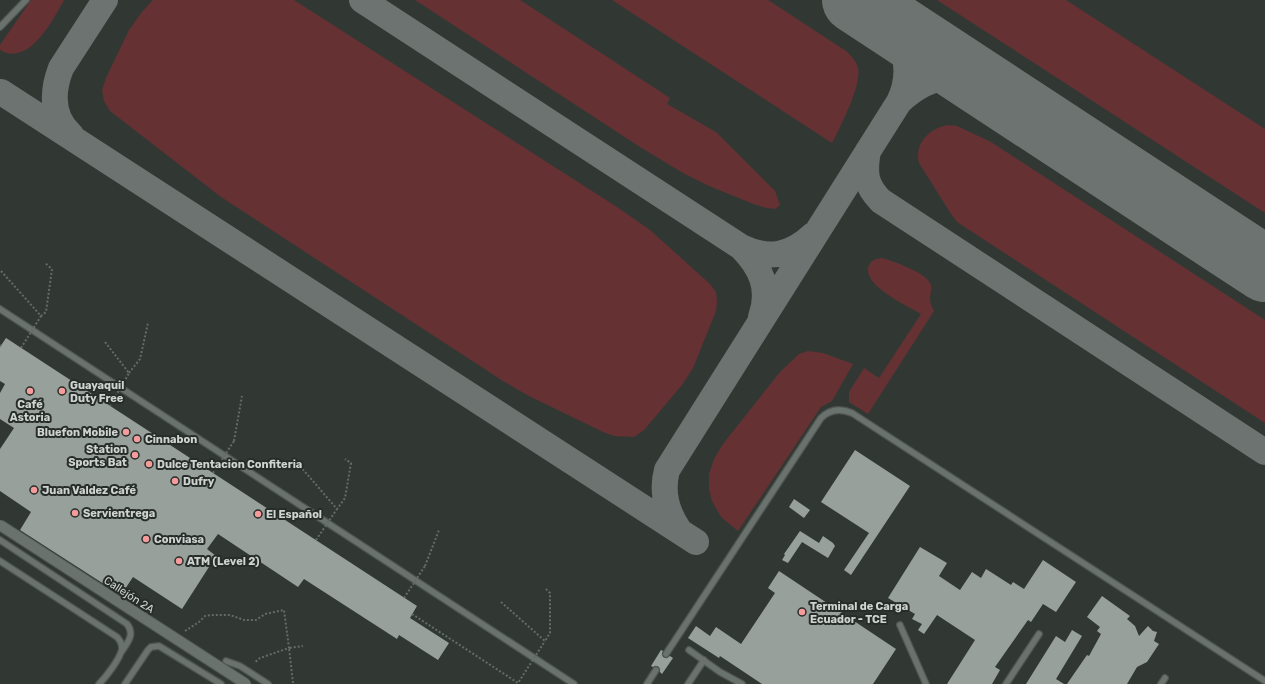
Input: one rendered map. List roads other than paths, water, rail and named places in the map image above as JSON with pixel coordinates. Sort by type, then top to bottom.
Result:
[{"type":"street","name":"Callejón 2A","points":[[0,525],[246,684]]},
{"type":"lane","points":[[0,27],[26,0]]},
{"type":"lane","points":[[0,309],[574,684]]},
{"type":"lane","points":[[666,654],[821,418],[826,413],[839,409],[852,412],[1265,681]]},
{"type":"lane","points":[[0,540],[128,624],[131,631],[130,639],[105,679],[99,684]]},
{"type":"lane","points":[[0,561],[117,637],[122,644],[120,654]]},
{"type":"lane","points":[[900,625],[926,684]]},
{"type":"lane","points":[[1006,684],[1039,634]]},
{"type":"lane","points":[[126,684],[148,650],[151,647],[159,646],[221,684]]},
{"type":"lane","points":[[689,650],[720,672],[742,684]]},
{"type":"lane","points":[[688,684],[704,660]]},
{"type":"lane","points":[[226,661],[240,666],[268,684]]},
{"type":"lane","points":[[647,684],[656,670]]},
{"type":"lane","points":[[1161,684],[1165,678]]},
{"type":"place","name":"Café Astoria","points":[[30,391]]},
{"type":"place","name":"Guayaquil Duty Free","points":[[62,391]]},
{"type":"place","name":"Bluefon Mobile","points":[[126,432]]},
{"type":"place","name":"Cinnabon","points":[[137,439]]},
{"type":"place","name":"Station Sports Bat","points":[[135,455]]},
{"type":"place","name":"Dulce Tentacion Confiteria","points":[[149,464]]},
{"type":"place","name":"Dufry","points":[[175,481]]},
{"type":"place","name":"Juan Valdez Café","points":[[34,490]]},
{"type":"place","name":"Servientrega","points":[[75,513]]},
{"type":"place","name":"El Español","points":[[258,514]]},
{"type":"place","name":"Conviasa","points":[[146,539]]},
{"type":"place","name":"ATM (Level 2)","points":[[179,561]]},
{"type":"place","name":"Terminal de Carga Ecuador - TCE","points":[[802,612]]}]
